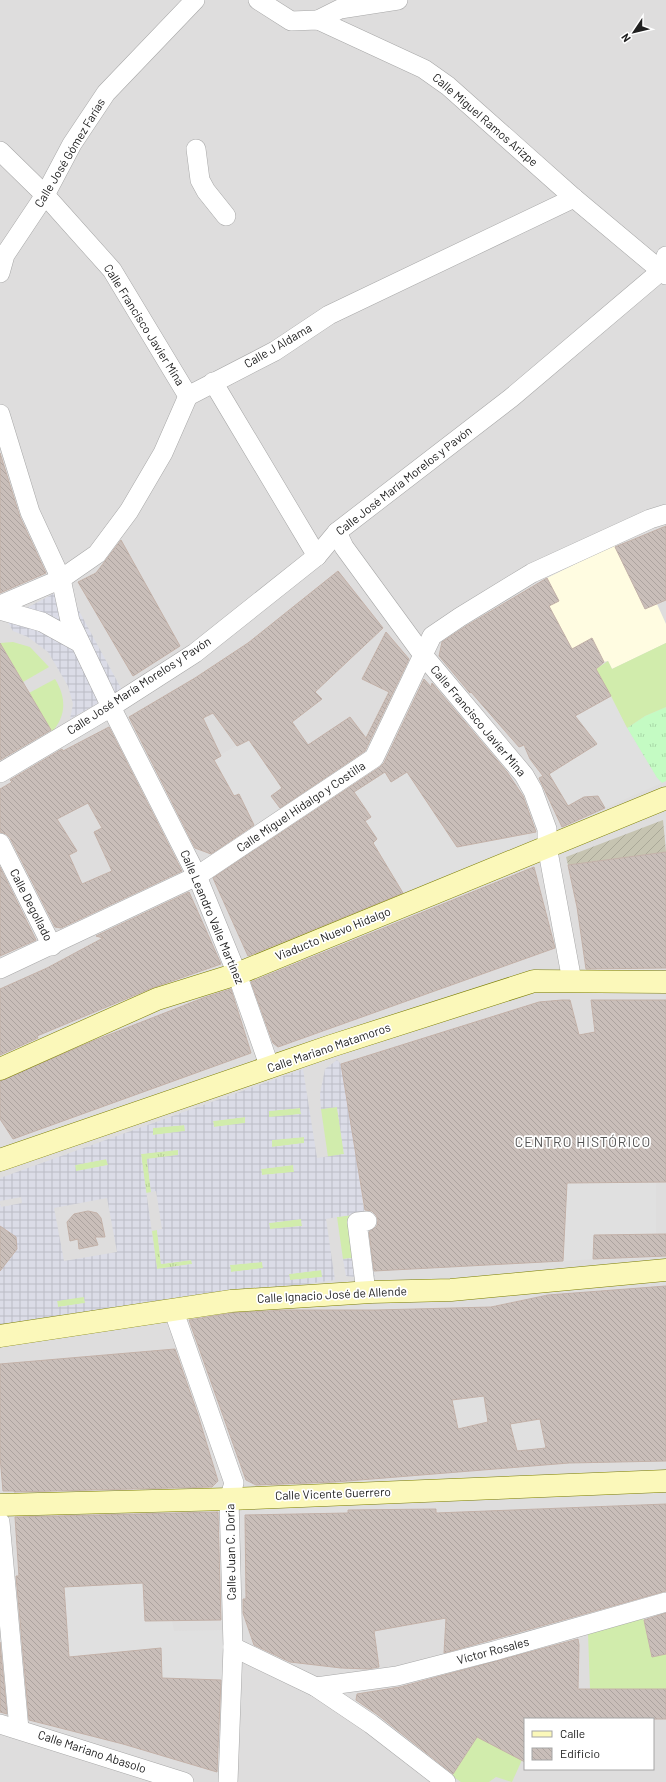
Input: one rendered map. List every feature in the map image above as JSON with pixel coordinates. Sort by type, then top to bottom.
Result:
[{"type":"street","name":"Calle José Gómez Farías","points":[[2,262],[45,195],[72,144],[106,93],[195,0]]},
{"type":"street","name":"Calle Miguel Ramos Arizpe","points":[[258,0],[291,21],[318,20],[424,69],[448,86],[574,198],[665,268]]},
{"type":"street","points":[[318,20],[340,9],[398,0]]},
{"type":"street","points":[[196,149],[200,180],[206,191],[226,216]]},
{"type":"street","name":"Calle Francisco Javier Mina","points":[[0,150],[45,195],[112,270],[188,396]]},
{"type":"street","name":"Calle J Aldama","points":[[188,396],[274,351],[329,315],[574,198]]},
{"type":"street","name":"Calle José María Morelos y Pavón","points":[[0,773],[111,707],[195,653],[317,556],[337,532],[511,398],[665,268]]},
{"type":"street","points":[[213,382],[317,556]]},
{"type":"street","points":[[0,605],[61,579],[97,554],[129,511],[163,453],[188,396]]},
{"type":"street","name":"Calle Leandro Valle Martínez","points":[[0,414],[30,512],[61,579],[70,621],[111,707],[197,876],[237,974],[270,1068]]},
{"type":"street","name":"Calle Miguel Hidalgo y Costilla","points":[[0,969],[52,946],[197,876],[374,758],[432,636],[532,573],[650,519],[666,514]]},
{"type":"street","name":"Calle Francisco Javier Mina","points":[[337,532],[344,547],[423,655],[524,775],[533,790],[547,829],[547,846],[572,981]]},
{"type":"street","points":[[0,610],[42,622],[80,643]]},
{"type":"street","name":"Viaducto Nuevo Hidalgo","points":[[0,1069],[157,999],[237,974],[666,798]]},
{"type":"street","name":"Calle Degollado","points":[[0,842],[52,946]]},
{"type":"street","name":"Calle Mariano Matamoros","points":[[0,1160],[534,980],[666,982]]},
{"type":"street","points":[[366,1221],[357,1222],[366,1292]]},
{"type":"street","name":"Calle Ignacio José de Allende","points":[[0,1336],[231,1301],[366,1292],[450,1290],[666,1270]]},
{"type":"street","name":"Calle Juan C. Doria","points":[[173,1309],[234,1483],[230,1499],[233,1647],[228,1782]]},
{"type":"street","name":"Calle Vicente Guerrero","points":[[0,1504],[230,1499],[666,1481]]},
{"type":"street","points":[[0,1522],[20,1729]]},
{"type":"street","name":"Víctor Rosales","points":[[316,1687],[397,1676],[494,1651],[666,1602]]},
{"type":"street","points":[[233,1647],[316,1687],[370,1724],[446,1782]]},
{"type":"street","name":"Calle Mariano Abasolo","points":[[0,1724],[20,1729],[184,1782]]},
{"type":"shaded area","points":[[0,0],[666,0],[666,1782],[192,1782],[0,1728]]},
{"type":"shaded area","points":[[614,545],[645,609],[657,604],[666,624],[666,643],[612,669],[608,661],[604,662],[592,639],[572,649],[549,606],[559,601],[547,578]]},
{"type":"shaded area","points":[[66,587],[122,690],[70,719],[73,704],[68,686],[48,652],[28,637],[13,631],[6,619]]},
{"type":"shaded area","points":[[611,696],[627,728],[657,778],[662,783],[605,808],[597,796],[583,797],[568,806],[544,777],[597,744],[576,716]]},
{"type":"shaded area","points":[[248,739],[282,788],[280,808],[255,827],[239,794],[234,796],[213,759]]},
{"type":"shaded area","points":[[385,772],[391,782],[407,772],[457,847],[528,833],[529,841],[403,893],[373,843],[377,839],[365,821],[370,817],[354,792]]},
{"type":"shaded area","points":[[663,820],[666,852],[568,865],[566,857]]},
{"type":"shaded area","points":[[337,1060],[341,1064],[375,1276],[372,1279],[346,1276],[343,1259],[357,1258],[352,1215],[326,1219],[335,1280],[0,1327],[0,1258],[10,1257],[17,1249],[15,1237],[0,1232],[0,1204],[1,1207],[22,1203],[21,1197],[0,1201],[0,1178],[303,1069],[317,1158],[344,1154],[337,1107],[321,1109],[320,1094],[325,1069]],"holes":[[[300,1108],[301,1114],[269,1117],[269,1111]],[[245,1117],[245,1123],[214,1127],[213,1121]],[[184,1125],[185,1131],[153,1135],[153,1128]],[[304,1137],[304,1143],[272,1147],[272,1140]],[[178,1150],[178,1155],[147,1159],[151,1192],[156,1191],[162,1229],[157,1230],[161,1264],[191,1260],[192,1264],[157,1269],[141,1154]],[[106,1159],[108,1165],[76,1171],[75,1165]],[[293,1165],[294,1172],[262,1175],[261,1169]],[[107,1198],[117,1252],[64,1261],[54,1208]],[[301,1219],[302,1226],[270,1229],[269,1223]],[[262,1262],[263,1268],[231,1272],[230,1265]],[[321,1270],[322,1277],[290,1280],[289,1274]],[[84,1297],[85,1303],[58,1307],[57,1301]]]},
{"type":"shaded area","points":[[656,1182],[656,1234],[594,1235],[593,1259],[563,1261],[567,1183]]},
{"type":"shaded area","points":[[506,1386],[531,1402],[536,1420],[540,1419],[546,1448],[517,1451],[505,1407],[486,1411],[488,1422],[462,1450],[452,1400]]},
{"type":"shaded area","points":[[143,1583],[145,1621],[172,1621],[174,1631],[224,1630],[222,1680],[162,1678],[161,1648],[26,1662],[68,1641],[64,1587]]},
{"type":"shaded area","points":[[0,1728],[189,1782],[0,1782]]},
{"type":"green space","points":[[13,642],[30,647],[49,667],[23,682],[0,643]]},
{"type":"green space","points":[[666,643],[666,707],[645,716],[627,728],[596,669],[608,661],[612,669]]},
{"type":"green space","points":[[55,679],[61,692],[63,706],[60,719],[52,732],[29,693]]},
{"type":"green space","points":[[666,707],[666,781],[662,783],[657,778],[627,728],[645,716]]},
{"type":"green space","points":[[337,1107],[344,1154],[328,1157],[321,1109]]},
{"type":"green space","points":[[300,1108],[301,1114],[269,1118],[268,1111]]},
{"type":"green space","points":[[245,1117],[246,1123],[214,1127],[213,1121]]},
{"type":"green space","points":[[185,1125],[186,1131],[153,1135],[153,1128]]},
{"type":"green space","points":[[304,1137],[305,1143],[272,1147],[272,1140]]},
{"type":"green space","points":[[178,1149],[178,1155],[147,1159],[151,1192],[146,1193],[141,1154]]},
{"type":"green space","points":[[107,1159],[108,1165],[76,1172],[75,1165]]},
{"type":"green space","points":[[293,1165],[294,1172],[262,1175],[261,1169]]},
{"type":"green space","points":[[352,1215],[358,1257],[343,1259],[337,1217]]},
{"type":"green space","points":[[301,1219],[302,1226],[270,1229],[269,1223]]},
{"type":"green space","points":[[157,1230],[161,1264],[192,1260],[192,1264],[157,1269],[152,1231]]},
{"type":"green space","points":[[262,1262],[263,1268],[231,1272],[230,1265]]},
{"type":"green space","points":[[322,1270],[322,1277],[290,1280],[289,1274]]},
{"type":"green space","points":[[84,1296],[85,1303],[58,1307],[57,1301]]},
{"type":"green space","points":[[643,1617],[652,1657],[666,1654],[666,1689],[590,1689],[588,1633]]},
{"type":"green space","points":[[477,1737],[522,1760],[512,1782],[496,1777],[489,1782],[461,1782],[452,1776]]},
{"type":"building","points":[[0,453],[20,517],[46,573],[0,593]]},
{"type":"building","points":[[666,526],[666,600],[645,609],[615,547]]},
{"type":"building","points":[[121,540],[180,646],[133,676],[78,582],[96,573]]},
{"type":"building","points":[[338,571],[383,628],[315,692],[322,699],[292,722],[308,745],[350,717],[366,738],[389,692],[362,679],[386,632],[409,659],[365,751],[280,808],[271,796],[282,788],[249,740],[237,746],[213,713],[203,718],[221,756],[214,760],[234,796],[239,794],[254,825],[211,854],[195,848],[129,717],[195,678],[248,643]]},
{"type":"building","points":[[547,578],[559,601],[549,606],[572,649],[592,638],[604,662],[596,669],[611,696],[575,716],[597,744],[549,774],[568,806],[584,797],[598,796],[605,808],[562,827],[539,778],[543,776],[530,759],[524,745],[519,747],[439,656],[442,642]]},
{"type":"building","points":[[0,643],[51,730],[0,760]]},
{"type":"building","points":[[424,679],[431,687],[432,683],[507,772],[523,796],[536,832],[457,847],[407,772],[391,782],[385,772],[354,792],[371,817],[365,821],[377,839],[373,843],[403,893],[248,956],[213,878],[380,767],[384,763]]},
{"type":"building","points":[[109,727],[182,871],[61,928],[55,927],[10,838],[6,834],[0,832],[0,789],[12,782],[10,780],[62,749],[63,751]],"holes":[[[88,803],[102,828],[94,832],[112,871],[82,884],[69,855],[77,851],[57,819]]]},
{"type":"building","points":[[666,852],[666,968],[586,969],[577,907],[568,865]]},
{"type":"building","points":[[0,867],[36,940],[0,956]]},
{"type":"building","points":[[534,867],[555,948],[278,1047],[273,1043],[251,982]]},
{"type":"building","points":[[189,892],[221,964],[152,988],[37,1036],[38,1038],[0,1055],[0,989],[47,968],[103,938],[96,936]]},
{"type":"building","points":[[231,989],[251,1053],[13,1139],[0,1119],[0,1081],[93,1041],[203,998]]},
{"type":"building","points":[[570,1000],[579,1035],[595,1032],[591,1000],[666,1000],[666,1182],[567,1183],[563,1261],[374,1271],[369,1232],[377,1226],[378,1220],[372,1211],[365,1210],[341,1064],[539,1002]]},
{"type":"building","points":[[88,1211],[97,1213],[101,1218],[105,1237],[95,1237],[98,1245],[79,1249],[78,1239],[70,1241],[67,1222],[74,1214]]},
{"type":"building","points":[[0,1226],[16,1237],[17,1249],[0,1271]]},
{"type":"building","points":[[666,1234],[666,1256],[593,1259],[594,1235]]},
{"type":"building","points":[[666,1286],[666,1461],[569,1463],[335,1482],[256,1485],[246,1480],[189,1320],[232,1313],[286,1310],[376,1310],[491,1307],[548,1295]],"holes":[[[484,1396],[488,1422],[458,1429],[452,1400]],[[540,1419],[546,1448],[517,1451],[510,1424]]]},
{"type":"building","points":[[175,1349],[198,1415],[218,1481],[212,1487],[14,1492],[3,1491],[0,1457],[0,1364]]},
{"type":"building","points":[[666,1504],[666,1591],[444,1653],[446,1618],[374,1631],[379,1667],[368,1669],[341,1668],[290,1662],[254,1645],[243,1613],[243,1599],[246,1599],[245,1515],[348,1513],[348,1510],[436,1509],[436,1513]]},
{"type":"building","points":[[218,1512],[221,1620],[145,1621],[143,1583],[64,1587],[69,1657],[161,1648],[162,1678],[221,1680],[217,1772],[123,1744],[29,1720],[16,1576],[19,1576],[15,1517]]},
{"type":"building","points":[[666,1613],[666,1654],[652,1657],[644,1620]]},
{"type":"building","points":[[578,1639],[578,1689],[666,1689],[666,1719],[524,1718],[524,1761],[477,1737],[453,1774],[378,1715],[356,1700],[357,1694],[400,1687]]},
{"type":"building","points":[[0,1642],[7,1714],[0,1712]]},
{"type":"district","name":"CENTRO HISTÓRICO","points":[[583,1142]]}]
